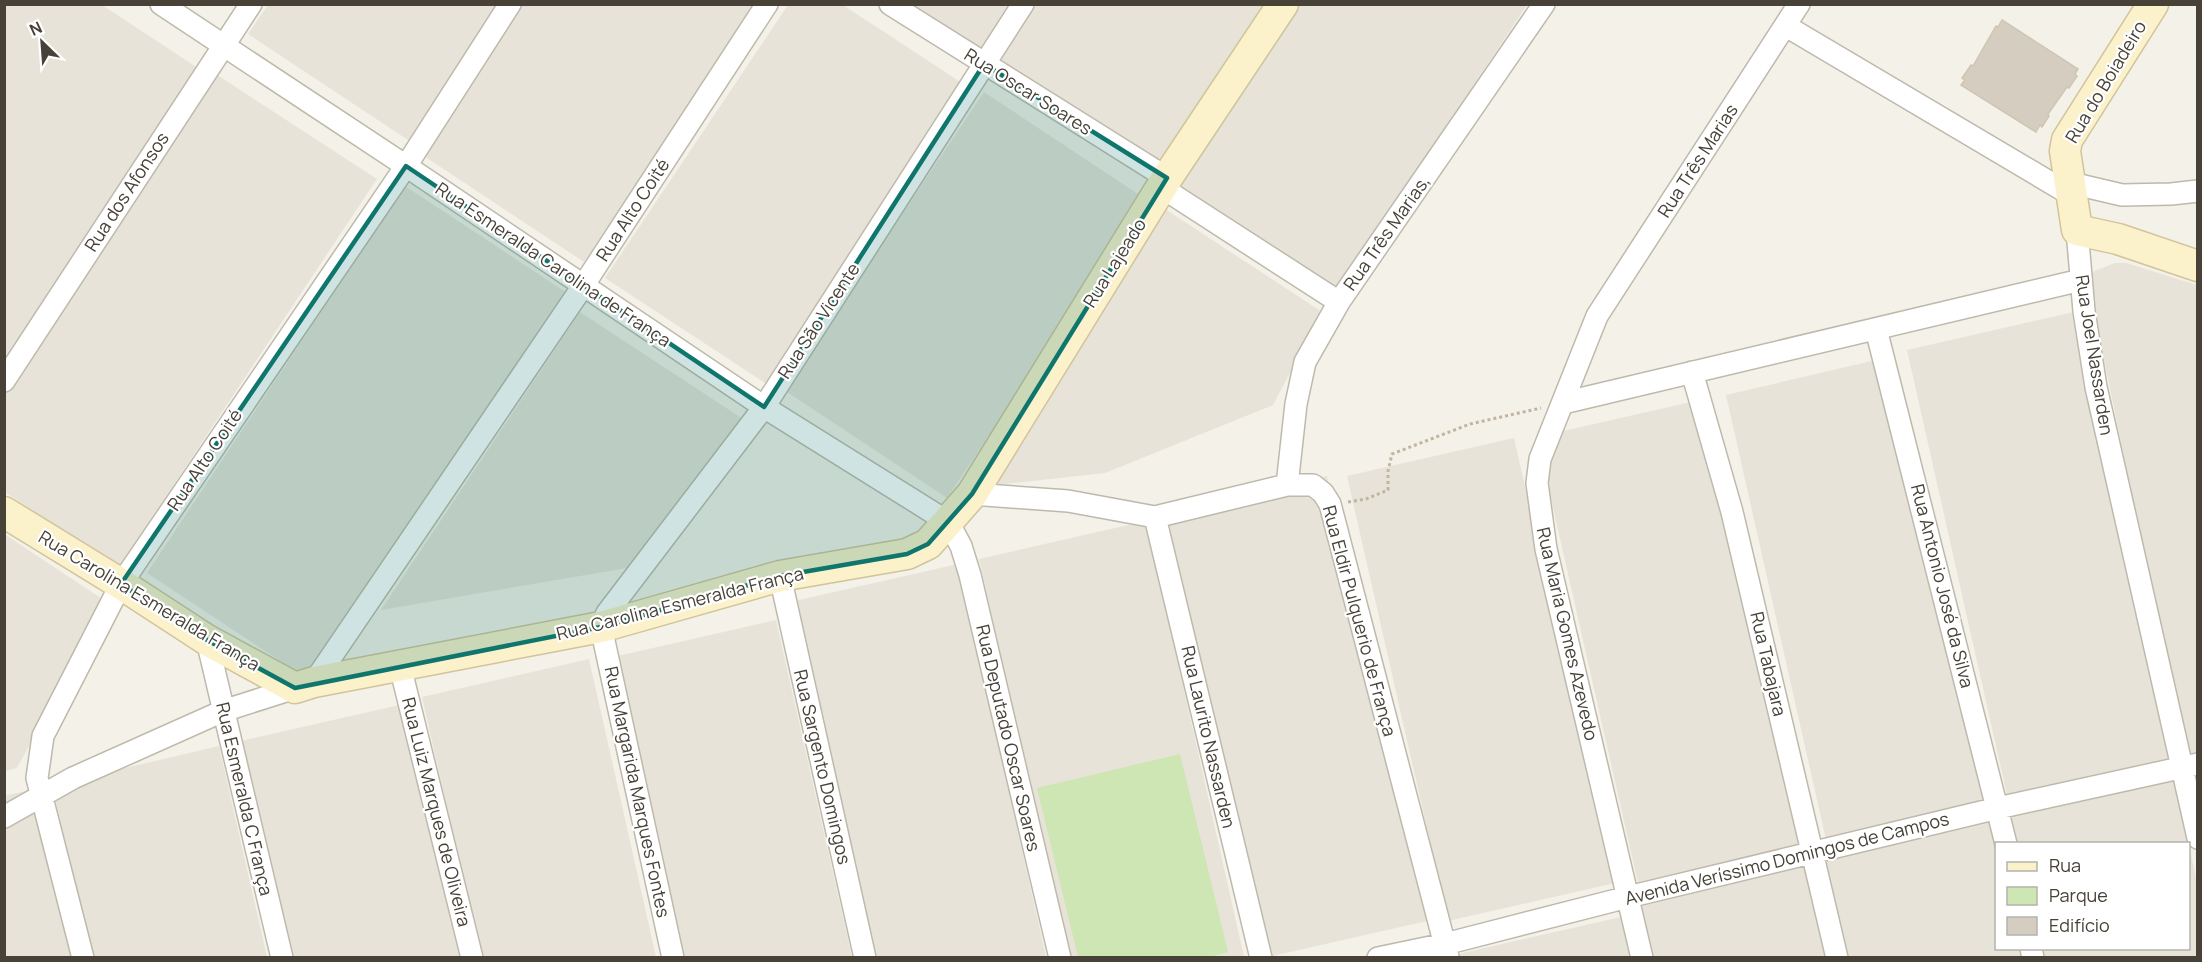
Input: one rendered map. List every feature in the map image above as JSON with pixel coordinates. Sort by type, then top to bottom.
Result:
[{"type":"street","name":"Rua Esmeralda Carolina de França","points":[[161,4],[764,407],[948,522]]},
{"type":"street","name":"Rua dos Afonsos","points":[[4,381],[251,4]]},
{"type":"street","name":"Rua Alto Coité","points":[[83,957],[37,778],[43,736],[121,584],[406,166],[510,4]]},
{"type":"street","name":"Rua Alto Coité","points":[[304,685],[583,286],[766,4]]},
{"type":"street","name":"Rua Oscar Soares","points":[[890,4],[1164,183],[1339,302]]},
{"type":"street","name":"Rua São Vicente","points":[[601,627],[607,614],[764,407],[1023,4]]},
{"type":"street","name":"Rua Lajeado","points":[[948,522],[972,494],[1164,183],[1283,4]]},
{"type":"street","name":"Rua Três Marias,","points":[[1287,485],[1296,404],[1305,362],[1339,302],[1544,4]]},
{"type":"street","name":"Rua Três Marias","points":[[1598,316],[1799,4]]},
{"type":"street","name":"Rua do Boiadeiro","points":[[2072,189],[2066,151],[2067,140],[2153,4]]},
{"type":"street","points":[[1786,26],[2072,189],[2122,195],[2198,191]]},
{"type":"street","name":"Rua Joel Nassarden","points":[[2072,189],[2084,311],[2096,387],[2189,765],[2198,838]]},
{"type":"street","points":[[2077,230],[2118,239],[2196,265]]},
{"type":"street","points":[[1563,403],[2081,280]]},
{"type":"street","name":"Rua Maria Gomes Azevedo","points":[[1598,316],[1540,459],[1537,483],[1546,549],[1642,957]]},
{"type":"street","name":"Rua Antonio José da Silva","points":[[1876,329],[2006,842]]},
{"type":"street","name":"Rua Tabajara","points":[[1692,372],[1732,512],[1837,957]]},
{"type":"street","name":"Rua Eldir Pulquerio de França","points":[[972,494],[1068,501],[1155,517],[1287,485],[1312,485],[1323,493],[1330,504],[1446,951]]},
{"type":"street","name":"Rua Carolina Esmeralda França","points":[[4,512],[207,640],[304,685]]},
{"type":"street","name":"Rua Laurito Nassarden","points":[[1155,517],[1261,957]]},
{"type":"street","name":"Rua Carolina Esmeralda França","points":[[4,816],[73,778],[223,711],[304,685],[601,627],[780,576],[907,554],[928,544],[948,522]]},
{"type":"street","name":"Rua Deputado Oscar Soares","points":[[948,522],[961,546],[970,575],[1060,957]]},
{"type":"street","name":"Rua Sargento Domingos","points":[[780,576],[865,957]]},
{"type":"street","name":"Rua Margarida Marques Fontes","points":[[601,627],[673,957]]},
{"type":"street","name":"Rua Esmeralda C França","points":[[207,640],[282,957]]},
{"type":"street","name":"Rua Luiz Marques de Oliveira","points":[[400,666],[472,957]]},
{"type":"street","name":"Avenida Veríssimo Domingos de Campos","points":[[1378,957],[1446,951],[1628,897],[1998,808],[2189,765]]},
{"type":"path","points":[[1330,504],[1366,499],[1388,490],[1388,471],[1392,454],[1470,424],[1563,403]]},
{"type":"highlighted area","points":[[984,64],[1167,178],[972,494],[928,544],[907,554],[780,576],[601,627],[295,688],[207,640],[121,584],[406,166],[764,407]]},
{"type":"shaded area","points":[[7,4],[102,5],[198,68],[5,359],[5,8]]},
{"type":"shaded area","points":[[268,5],[503,5],[411,142],[248,34]]},
{"type":"shaded area","points":[[521,5],[756,5],[584,262],[421,154]]},
{"type":"shaded area","points":[[788,5],[843,5],[968,87],[768,385],[605,278]]},
{"type":"shaded area","points":[[899,5],[1015,5],[980,58]]},
{"type":"shaded area","points":[[1036,5],[1271,5],[1158,173],[995,65]]},
{"type":"shaded area","points":[[1292,5],[1527,5],[1331,298],[1168,190]]},
{"type":"shaded area","points":[[214,73],[377,179],[119,567],[5,492],[4,388]]},
{"type":"shaded area","points":[[984,92],[1147,200],[947,498],[784,390]]},
{"type":"shaded area","points":[[405,186],[567,293],[309,680],[147,573]]},
{"type":"shaded area","points":[[1159,205],[1322,312],[1273,405],[1105,473],[985,486]]},
{"type":"shaded area","points":[[2115,263],[2126,263],[2197,285],[2198,760],[2187,763],[2090,291],[2090,278],[2094,271]]},
{"type":"shaded area","points":[[580,312],[743,419],[633,567],[381,610]]},
{"type":"shaded area","points":[[2074,312],[2174,757],[2007,795],[1907,350]]},
{"type":"shaded area","points":[[1893,356],[1993,801],[1826,840],[1726,395]]},
{"type":"shaded area","points":[[1704,399],[1805,845],[1638,883],[1537,437]]},
{"type":"shaded area","points":[[1514,438],[1615,883],[1448,921],[1347,476]]},
{"type":"shaded area","points":[[1327,476],[1427,921],[1268,957],[1160,514]]},
{"type":"shaded area","points":[[1146,521],[1244,957],[1069,957],[979,559]]},
{"type":"shaded area","points":[[4,534],[107,602],[17,768],[5,771]]},
{"type":"shaded area","points":[[958,564],[1046,957],[871,957],[790,602]]},
{"type":"shaded area","points":[[776,620],[852,957],[676,957],[609,658]]},
{"type":"shaded area","points":[[589,659],[656,957],[481,957],[422,697]]},
{"type":"shaded area","points":[[408,703],[465,957],[289,957],[241,741]]},
{"type":"shaded area","points":[[219,746],[267,957],[91,957],[52,785]]},
{"type":"shaded area","points":[[2174,778],[2188,842],[2013,842],[2007,816]]},
{"type":"shaded area","points":[[43,787],[82,957],[5,957],[4,796]]},
{"type":"shaded area","points":[[1993,822],[1996,842],[1995,950],[2021,950],[2023,957],[1848,957],[1826,861]]},
{"type":"shaded area","points":[[2190,850],[2197,882],[2197,957],[2039,957],[2037,950],[2190,950]]},
{"type":"shaded area","points":[[1804,865],[1825,957],[1650,957],[1637,904]]},
{"type":"shaded area","points":[[1621,917],[1630,957],[1455,958],[1454,955]]},
{"type":"green space","points":[[1180,754],[1228,952],[1205,958],[1078,957],[1037,788]]},
{"type":"building","points":[[2002,20],[2078,69],[2075,74],[2077,76],[2069,88],[2067,87],[2048,114],[2042,127],[2040,125],[2036,132],[1961,85],[1965,80],[1962,78],[1971,65],[1973,66],[1996,26],[1998,27]]}]
